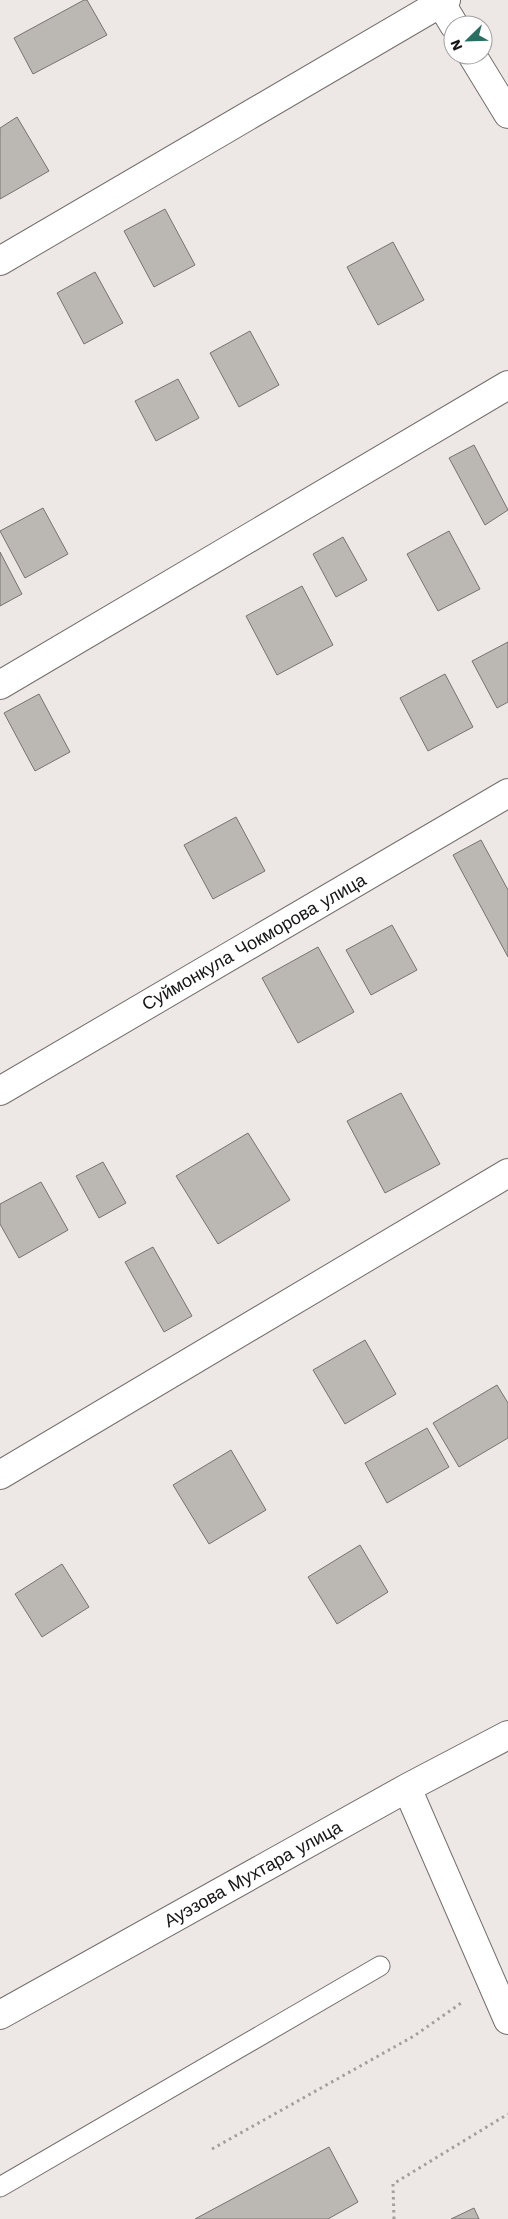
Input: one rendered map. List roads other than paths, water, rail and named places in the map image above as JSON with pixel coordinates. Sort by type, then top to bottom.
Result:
[{"type":"street","points":[[0,261],[445,7]]},
{"type":"street","points":[[478,65],[508,114]]},
{"type":"street","points":[[0,685],[508,386]]},
{"type":"street","name":"Суймонкула Чокморова улица","points":[[0,1091],[508,793]]},
{"type":"street","points":[[0,1475],[508,1173]]},
{"type":"street","name":"Ауэзова Мухтара улица","points":[[0,2015],[407,1788],[508,1735]]},
{"type":"street","points":[[407,1788],[508,2020]]},
{"type":"lane","points":[[0,2187],[380,1966]]}]
